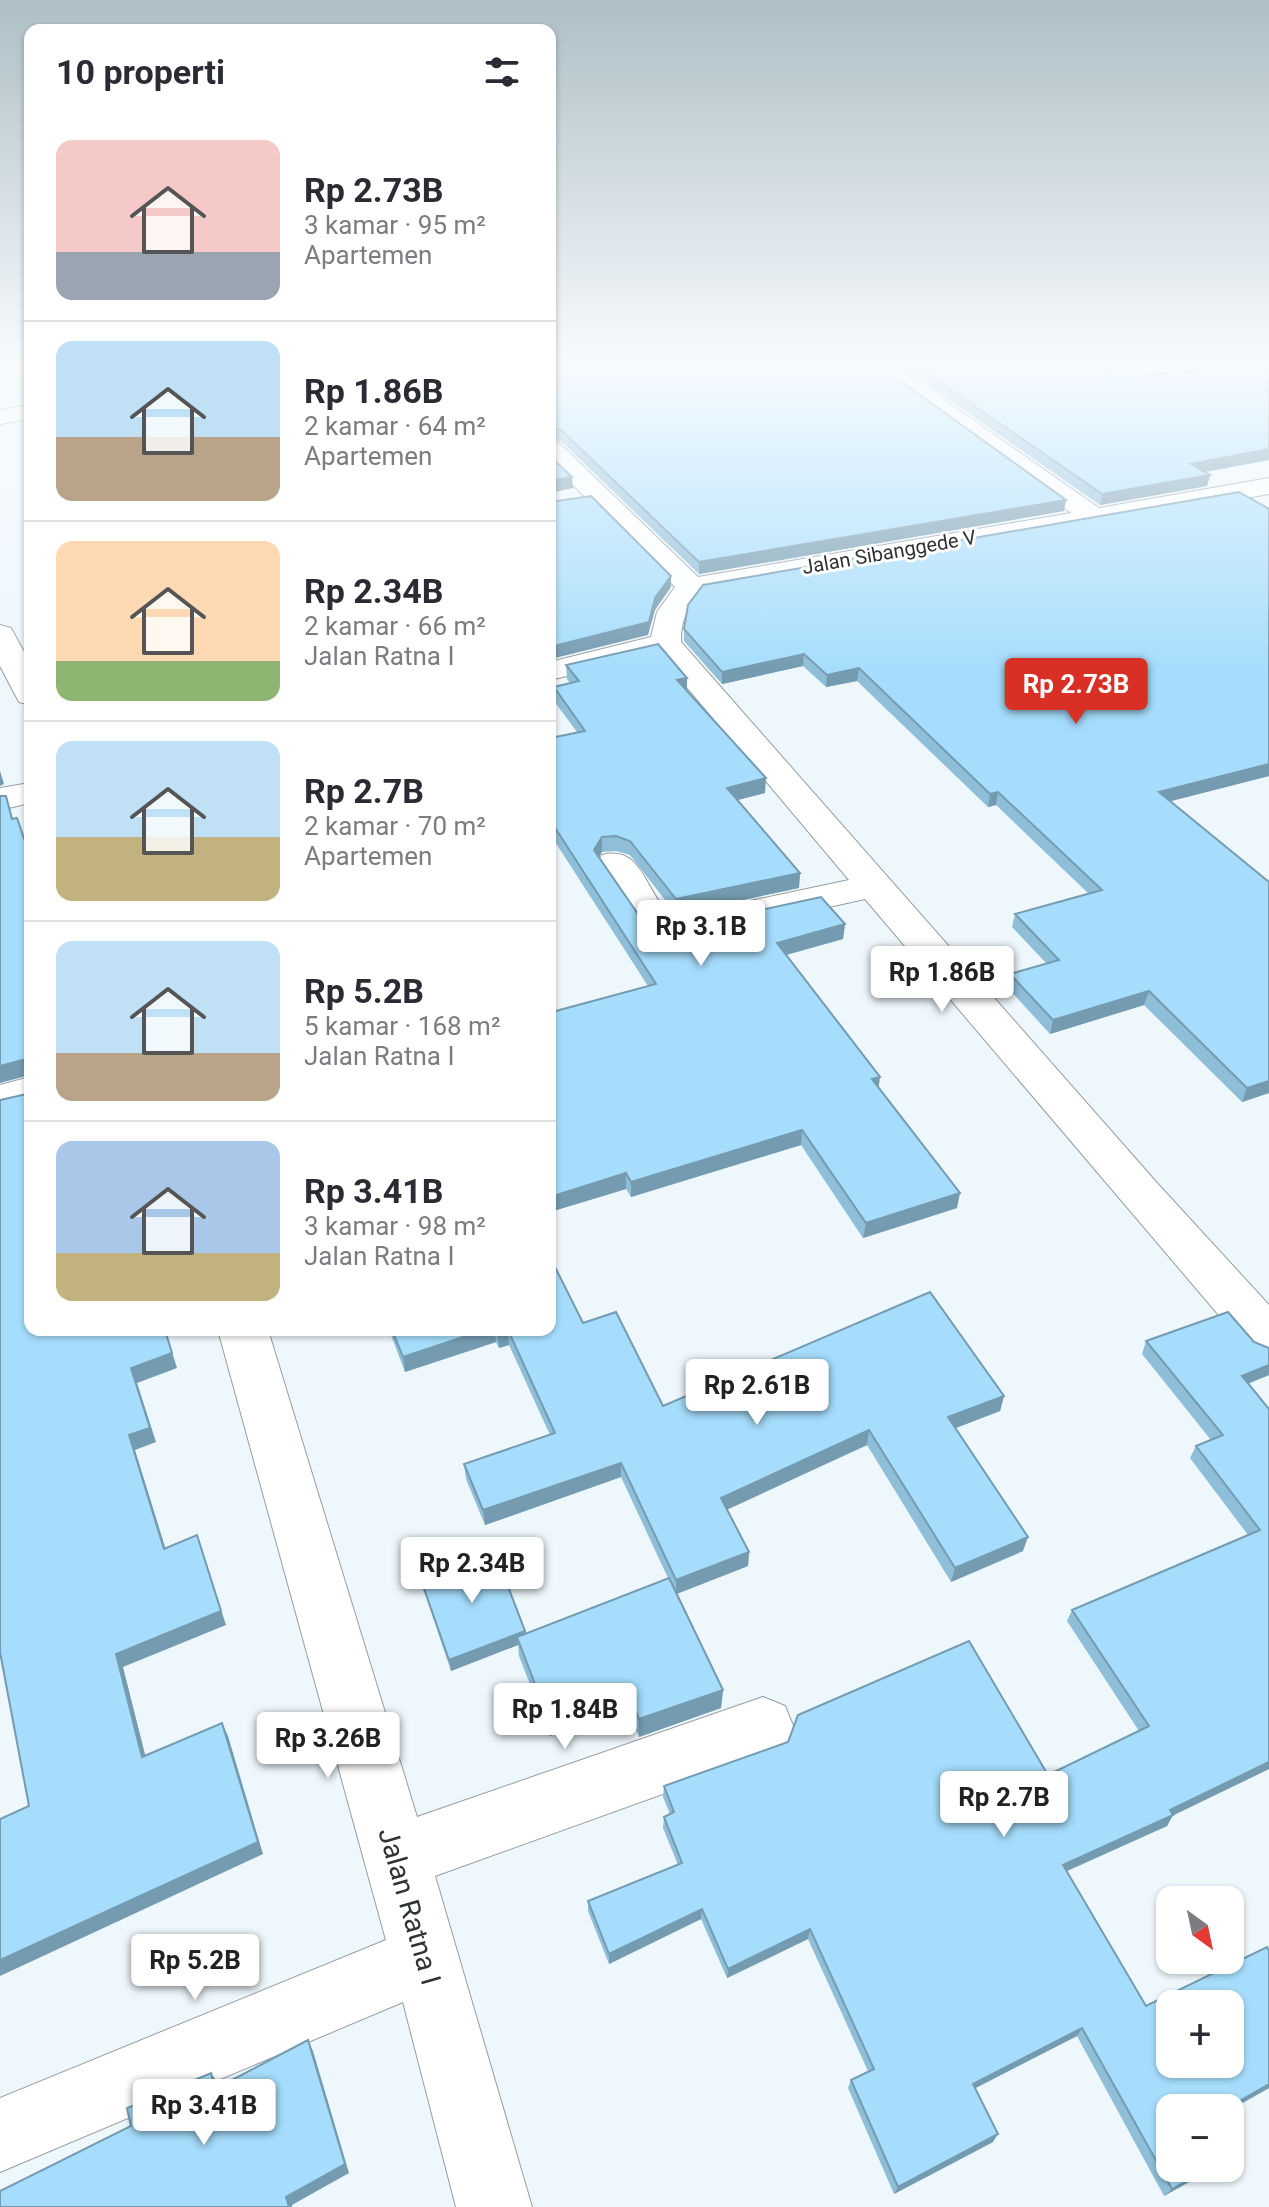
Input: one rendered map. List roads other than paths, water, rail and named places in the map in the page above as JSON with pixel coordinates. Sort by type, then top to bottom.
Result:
[{"type":"street","points":[[567,465],[692,587],[680,597],[667,618],[666,643],[1269,1339]]},
{"type":"street","points":[[1021,465],[1093,516]]},
{"type":"street","name":"Jalan Sibanggede V","points":[[692,587],[1269,486]]},
{"type":"street","points":[[566,500],[597,495]]},
{"type":"street","points":[[0,634],[24,683]]},
{"type":"street","points":[[556,670],[666,643]]},
{"type":"street","points":[[0,799],[24,794]]},
{"type":"street","points":[[615,863],[656,922],[670,930],[875,886]]},
{"type":"street","points":[[0,1100],[24,1094]]},
{"type":"street","name":"Jalan Ratna I","points":[[245,1336],[426,1958],[494,2207]]},
{"type":"street","points":[[396,1857],[763,1728]]},
{"type":"street","points":[[0,2135],[426,1958]]}]
